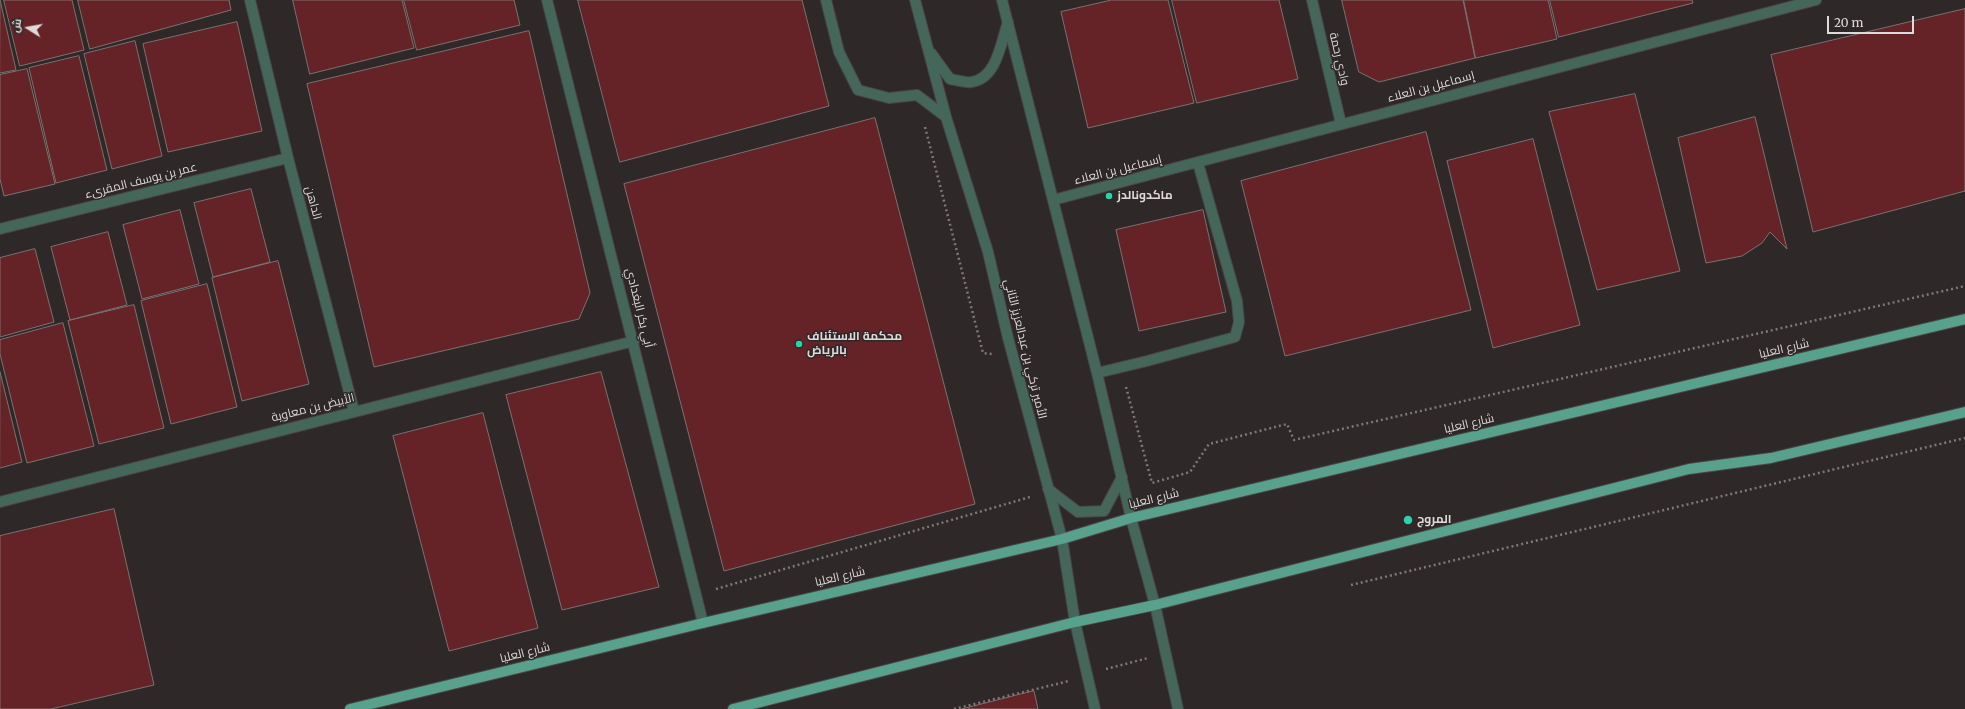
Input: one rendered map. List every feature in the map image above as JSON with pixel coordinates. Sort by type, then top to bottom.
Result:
[{"type":"main road","name":"شارع العليا","points":[[350,709],[703,623],[1062,539],[1131,518],[1965,319]]},
{"type":"main road","points":[[740,708],[1075,622],[1155,605],[1689,469],[1771,458],[1965,412]]},
{"type":"street","name":"الداهن","points":[[250,0],[288,158],[354,411]]},
{"type":"street","name":"أبي بكر البغدادي","points":[[547,0],[634,341],[703,623]]},
{"type":"street","points":[[826,0],[839,52],[858,90],[889,98],[917,95],[946,117]]},
{"type":"street","name":"الأمير تركي بن عبدالعزيز الثاني","points":[[916,0],[946,117],[988,252],[1008,338],[1062,539],[1075,622],[1095,709]]},
{"type":"street","points":[[1002,0],[1097,373],[1131,518],[1155,605],[1178,709]]},
{"type":"street","name":"وادي رحمة","points":[[1312,0],[1341,124]]},
{"type":"street","name":"إسماعيل بن العلاء","points":[[1053,200],[1816,0]]},
{"type":"street","points":[[928,48],[950,79],[971,82],[986,75],[994,63],[1008,22]]},
{"type":"street","name":"عمر بن يوسف المقرىء","points":[[0,229],[288,158]]},
{"type":"street","points":[[1097,373],[1235,337],[1239,322],[1237,301],[1198,163]]},
{"type":"street","name":"الأبيض بن معاوية","points":[[0,502],[634,341]]},
{"type":"street","points":[[1048,489],[1078,512],[1104,511],[1122,477]]},
{"type":"path","points":[[917,95],[983,353]]},
{"type":"path","points":[[1120,367],[1152,483],[1190,472],[1209,444],[1287,424],[1294,440],[1965,286]]},
{"type":"path","points":[[1351,586],[1965,438]]},
{"type":"path","points":[[696,595],[1034,495]]},
{"type":"path","points":[[954,709],[1076,679],[1087,674],[1165,654]]},
{"type":"building","points":[[0,0],[16,70],[0,73]]},
{"type":"building","points":[[4,0],[72,0],[84,50],[20,66]]},
{"type":"building","points":[[78,0],[229,0],[231,10],[90,49]]},
{"type":"building","points":[[293,0],[402,0],[414,48],[310,74]]},
{"type":"building","points":[[404,0],[514,0],[520,25],[417,50]]},
{"type":"building","points":[[578,0],[802,0],[829,106],[620,162]]},
{"type":"building","points":[[1112,0],[1168,0],[1194,103],[1088,128],[1061,12]]},
{"type":"building","points":[[1172,0],[1279,0],[1298,79],[1197,103]]},
{"type":"building","points":[[1342,0],[1463,0],[1475,58],[1379,82],[1359,72]]},
{"type":"building","points":[[1464,0],[1548,0],[1557,39],[1476,58]]},
{"type":"building","points":[[1550,0],[1692,0],[1693,3],[1559,37]]},
{"type":"building","points":[[1965,9],[1965,191],[1813,232],[1771,55]]},
{"type":"building","points":[[237,22],[262,131],[168,152],[143,44]]},
{"type":"building","points":[[529,31],[590,293],[579,319],[374,367],[307,84]]},
{"type":"building","points":[[135,41],[162,156],[112,169],[84,54]]},
{"type":"building","points":[[79,56],[107,170],[56,183],[29,68]]},
{"type":"building","points":[[27,69],[55,184],[4,196],[0,179],[0,75]]},
{"type":"building","points":[[1635,94],[1680,271],[1597,290],[1549,112]]},
{"type":"building","points":[[1755,117],[1787,249],[1770,232],[1762,243],[1742,256],[1706,263],[1678,138]]},
{"type":"building","name":"محكمة الاستئناف بالرياض","points":[[875,118],[975,504],[724,571],[624,184]]},
{"type":"building","points":[[1426,132],[1471,310],[1285,356],[1241,181]]},
{"type":"building","points":[[1533,139],[1580,325],[1493,348],[1447,161]]},
{"type":"building","points":[[251,189],[270,262],[213,277],[194,203]]},
{"type":"building","points":[[180,210],[199,284],[142,299],[123,225]]},
{"type":"building","points":[[1203,210],[1226,312],[1139,331],[1116,230]]},
{"type":"building","points":[[108,232],[127,305],[70,320],[51,247]]},
{"type":"building","points":[[35,249],[54,322],[0,337],[0,258]]},
{"type":"building","points":[[278,261],[309,384],[242,401],[212,278]]},
{"type":"building","points":[[207,284],[237,407],[171,424],[141,301]]},
{"type":"building","points":[[134,305],[164,428],[99,444],[68,321]]},
{"type":"building","points":[[63,323],[94,446],[27,463],[0,354],[0,340]]},
{"type":"building","points":[[0,372],[22,462],[0,468]]},
{"type":"building","points":[[601,372],[659,587],[562,610],[506,395]]},
{"type":"building","points":[[483,413],[538,628],[449,651],[393,436]]},
{"type":"building","points":[[114,509],[154,685],[51,709],[0,709],[0,536]]},
{"type":"building","points":[[1034,691],[1038,709],[962,709]]},
{"type":"place","name":"ماكدونالدز","points":[[1109,196]]},
{"type":"place","name":"محكمة الاستئناف بالرياض","points":[[799,344]]},
{"type":"place","name":"المروج","points":[[1408,520]]}]
